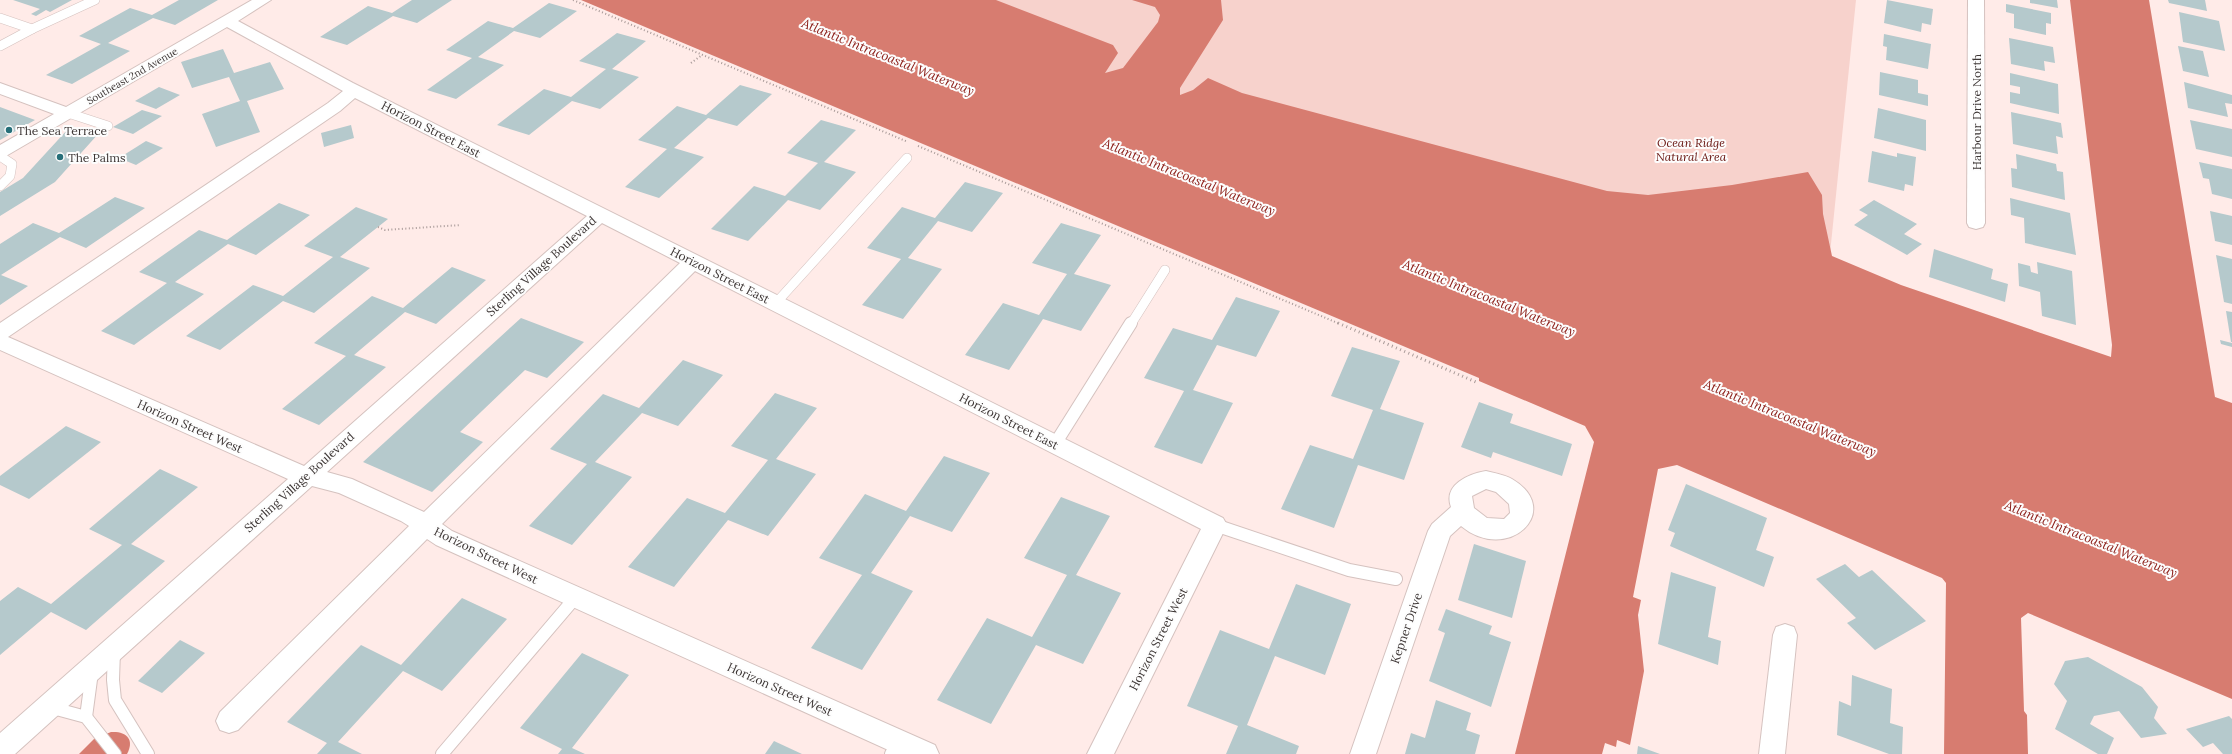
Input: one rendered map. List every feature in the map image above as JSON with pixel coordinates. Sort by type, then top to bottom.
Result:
[{"type":"street","name":"Southeast 2nd Avenue","points":[[0,152],[263,0]]},
{"type":"street","name":"Harbour Drive North","points":[[1976,0],[1976,224]]},
{"type":"street","name":"Horizon Street East","points":[[227,21],[354,90],[1215,525]]},
{"type":"street","points":[[0,88],[68,113]]},
{"type":"street","points":[[0,333],[334,107],[354,90]]},
{"type":"street","name":"Sterling Village Boulevard","points":[[0,750],[600,214]]},
{"type":"street","points":[[229,721],[667,285],[694,261]]},
{"type":"street","name":"Horizon Street West","points":[[0,342],[293,472],[344,485],[409,514],[444,538],[576,598],[895,748],[926,754]]},
{"type":"street","name":"Kepner Drive","points":[[1363,754],[1440,531],[1463,510]]},
{"type":"street","name":"Horizon Street West","points":[[1100,754],[1215,525]]},
{"type":"street","points":[[1772,754],[1785,635]]},
{"type":"lane","points":[[0,46],[32,29],[66,15],[95,0]]},
{"type":"lane","points":[[0,18],[32,29]]},
{"type":"lane","points":[[68,113],[108,126]]},
{"type":"lane","points":[[0,152],[12,164],[10,176],[0,186]]},
{"type":"lane","points":[[776,303],[907,158]]},
{"type":"lane","points":[[1055,444],[1165,270]]},
{"type":"lane","points":[[1215,525],[1349,570],[1396,579]]},
{"type":"lane","points":[[442,754],[576,598]]},
{"type":"lane","points":[[115,647],[113,680],[115,700],[148,754]]},
{"type":"lane","points":[[84,674],[86,718]]},
{"type":"lane","points":[[49,706],[86,718],[116,754]]},
{"type":"path","points":[[573,0],[1476,382]]},
{"type":"path","points":[[691,63],[703,55]]},
{"type":"path","points":[[378,227],[385,230],[461,225]]},
{"type":"green space","name":"Ocean Ridge Natural Area","points":[[873,0],[1856,0],[1820,351]]},
{"type":"water","name":"Atlantic Intracoastal Waterway","points":[[581,0],[996,0],[1113,45],[1118,53],[1105,73],[1123,68],[1158,22],[1160,15],[1155,7],[1132,0],[1221,0],[1223,20],[1180,88],[1180,95],[1193,90],[1208,78],[1242,93],[1607,191],[1648,195],[1732,185],[1808,172],[1822,195],[1823,214],[1832,256],[1901,285],[2111,357],[2112,345],[2070,0],[2149,0],[2215,397],[2232,403],[2232,699],[2028,613],[2021,618],[2024,711],[2027,715],[2028,754],[1944,754],[1946,583],[1942,578],[1677,465],[1658,469],[1633,597],[1641,600],[1638,615],[1644,671],[1630,745],[1617,740],[1616,747],[1605,743],[1602,754],[1515,754],[1594,442],[1585,426],[1479,381],[1479,378]]},
{"type":"water","points":[[111,732],[121,733],[128,737],[130,744],[127,754],[79,754],[94,739]]},
{"type":"building","points":[[13,0],[72,0],[50,12],[46,10],[36,16],[31,14],[40,9]]},
{"type":"building","points":[[179,0],[218,0],[175,25],[153,18],[108,43],[130,51],[72,84],[46,75],[101,44],[79,36],[130,8],[152,15]]},
{"type":"building","points":[[412,0],[452,0],[417,23],[393,16],[347,45],[320,37],[368,6],[392,13]]},
{"type":"building","points":[[1887,0],[1933,9],[1931,25],[1922,23],[1921,32],[1884,23]]},
{"type":"building","points":[[2030,0],[2057,0],[2058,8],[2030,3]]},
{"type":"building","points":[[2168,0],[2205,0],[2207,11],[2169,3]]},
{"type":"building","points":[[549,3],[577,11],[540,38],[514,31],[478,57],[504,65],[456,99],[427,90],[472,58],[446,50],[488,21],[513,28]]},
{"type":"building","points":[[2006,4],[2051,13],[2051,24],[2046,23],[2046,35],[2014,28],[2014,14],[2006,12]]},
{"type":"building","points":[[2179,12],[2219,21],[2225,51],[2183,42]]},
{"type":"building","points":[[617,33],[646,41],[612,69],[639,77],[600,109],[572,101],[529,135],[497,125],[544,89],[571,97],[606,69],[579,61]]},
{"type":"building","points":[[1884,34],[1931,44],[1928,69],[1886,60],[1887,47],[1883,46]]},
{"type":"building","points":[[2009,38],[2053,47],[2055,63],[2044,61],[2045,71],[2011,64]]},
{"type":"building","points":[[2178,46],[2203,51],[2209,77],[2183,71]]},
{"type":"building","points":[[223,49],[234,73],[270,62],[284,89],[247,101],[260,132],[216,147],[202,114],[240,101],[229,77],[192,88],[181,62]]},
{"type":"building","points":[[1880,72],[1918,80],[1918,93],[1928,95],[1928,106],[1879,95]]},
{"type":"building","points":[[2010,73],[2058,84],[2059,114],[2010,103],[2010,92],[2020,94],[2020,87],[2010,85]]},
{"type":"building","points":[[2184,82],[2232,95],[2232,104],[2225,103],[2228,117],[2188,108]]},
{"type":"building","points":[[740,85],[772,94],[737,126],[708,118],[674,148],[704,157],[659,198],[625,187],[667,149],[638,140],[677,106],[706,115]]},
{"type":"building","points":[[159,87],[180,95],[156,109],[135,101]]},
{"type":"building","name":"The Sea Terrace","points":[[0,107],[35,120],[0,140]]},
{"type":"building","points":[[1878,108],[1926,120],[1926,151],[1874,138]]},
{"type":"building","points":[[142,110],[162,116],[133,134],[113,127]]},
{"type":"building","points":[[2011,112],[2061,123],[2063,138],[2056,136],[2058,154],[2013,144]]},
{"type":"building","points":[[821,120],[856,130],[824,162],[856,172],[820,210],[788,200],[748,241],[711,229],[754,186],[785,196],[818,163],[787,153]]},
{"type":"building","points":[[2190,120],[2232,129],[2232,157],[2196,149]]},
{"type":"building","points":[[351,125],[354,138],[324,147],[321,133]]},
{"type":"building","name":"The Palms","points":[[93,128],[89,133],[99,133],[55,182],[0,216],[0,192],[23,178],[68,129]]},
{"type":"building","points":[[146,141],[163,148],[136,165],[119,158]]},
{"type":"building","points":[[1872,151],[1897,157],[1897,153],[1916,157],[1913,186],[1905,184],[1904,191],[1868,182]]},
{"type":"building","points":[[2016,154],[2056,164],[2057,171],[2063,172],[2065,200],[2012,187],[2011,168],[2017,169]]},
{"type":"building","points":[[2199,162],[2232,169],[2232,199],[2212,194],[2209,179],[2203,178]]},
{"type":"building","points":[[965,182],[1003,193],[972,232],[938,221],[908,258],[942,269],[903,319],[862,305],[901,259],[867,248],[902,207],[935,218]]},
{"type":"building","points":[[115,197],[145,208],[86,248],[60,237],[1,275],[28,286],[0,305],[0,244],[33,223],[59,233]]},
{"type":"building","points":[[2010,198],[2070,213],[2076,255],[2025,243],[2024,218],[2011,215]]},
{"type":"building","points":[[1874,200],[1917,224],[1904,234],[1922,244],[1907,255],[1854,225],[1868,215],[1859,210]]},
{"type":"building","points":[[279,203],[310,215],[256,255],[228,244],[175,282],[204,294],[134,345],[101,331],[167,283],[139,272],[199,230],[227,240]]},
{"type":"building","points":[[356,207],[388,219],[340,257],[370,268],[314,313],[283,301],[220,350],[186,336],[253,285],[283,296],[333,257],[304,246]]},
{"type":"building","points":[[2210,211],[2232,216],[2232,245],[2215,241]]},
{"type":"building","points":[[1061,223],[1101,235],[1074,274],[1111,285],[1081,331],[1043,319],[1009,370],[965,355],[1003,303],[1039,315],[1067,274],[1032,263]]},
{"type":"building","points":[[1934,249],[1993,269],[1991,279],[2008,284],[2005,302],[1929,277]]},
{"type":"building","points":[[2216,255],[2232,259],[2232,304],[2224,302]]},
{"type":"building","points":[[2037,262],[2072,271],[2076,325],[2042,316],[2040,292],[2019,286],[2018,263],[2030,266],[2031,272],[2038,274]]},
{"type":"building","points":[[452,267],[486,280],[436,324],[405,312],[354,355],[386,367],[319,425],[282,409],[346,356],[314,343],[372,296],[403,308]]},
{"type":"building","points":[[1236,297],[1280,311],[1256,357],[1217,345],[1193,390],[1233,403],[1202,464],[1154,447],[1184,391],[1144,378],[1173,328],[1212,340]]},
{"type":"building","points":[[2226,311],[2232,312],[2232,342],[2231,342]]},
{"type":"building","points":[[521,318],[584,342],[547,378],[525,370],[460,432],[483,442],[432,492],[363,462]]},
{"type":"building","points":[[2220,340],[2232,343],[2232,347],[2221,344]]},
{"type":"building","points":[[1352,347],[1400,361],[1380,409],[1424,423],[1404,480],[1358,465],[1334,528],[1281,509],[1310,445],[1353,459],[1373,410],[1331,396]]},
{"type":"building","points":[[683,360],[723,375],[678,426],[642,413],[595,462],[632,477],[572,545],[529,526],[587,464],[550,449],[603,394],[639,408]]},
{"type":"building","points":[[775,393],[817,408],[776,459],[816,474],[768,536],[728,520],[674,587],[628,567],[687,498],[725,513],[768,460],[731,446]]},
{"type":"building","points":[[1479,402],[1513,414],[1510,423],[1572,444],[1562,476],[1493,452],[1491,458],[1461,447]]},
{"type":"building","points":[[66,426],[101,442],[29,499],[0,485],[0,476]]},
{"type":"building","points":[[944,456],[990,473],[952,532],[910,516],[871,573],[913,591],[862,670],[811,648],[862,575],[819,558],[865,494],[906,511]]},
{"type":"building","points":[[160,469],[198,487],[131,544],[165,561],[86,630],[51,612],[0,655],[0,601],[18,587],[51,604],[122,545],[89,529]]},
{"type":"building","points":[[1686,484],[1767,518],[1756,550],[1774,557],[1764,587],[1670,546],[1675,533],[1668,530]]},
{"type":"building","points":[[1061,497],[1110,516],[1076,575],[1121,593],[1083,664],[1036,645],[991,724],[937,700],[987,618],[1032,637],[1067,575],[1024,558]]},
{"type":"building","points":[[1474,544],[1526,561],[1512,618],[1458,600]]},
{"type":"building","points":[[1845,564],[1859,577],[1872,570],[1926,621],[1875,650],[1847,623],[1856,618],[1816,579]]},
{"type":"building","points":[[1671,572],[1716,587],[1708,637],[1721,641],[1718,665],[1658,644]]},
{"type":"building","points":[[1296,584],[1351,604],[1325,675],[1275,656],[1247,725],[1299,746],[1296,754],[1226,754],[1238,726],[1187,706],[1220,630],[1269,649]]},
{"type":"building","points":[[462,598],[507,619],[442,691],[403,671],[338,742],[362,754],[317,754],[327,743],[287,722],[361,645],[401,665]]},
{"type":"building","points":[[1446,609],[1492,626],[1489,634],[1511,642],[1491,707],[1429,681],[1445,633],[1438,630]]},
{"type":"building","points":[[180,640],[205,653],[162,693],[138,681]]},
{"type":"building","points":[[582,653],[629,675],[572,748],[585,754],[558,754],[562,749],[520,728]]},
{"type":"building","points":[[2088,657],[2142,687],[2158,707],[2154,718],[2167,734],[2141,738],[2119,711],[2094,716],[2090,724],[2114,738],[2107,754],[2098,754],[2055,729],[2067,701],[2054,684],[2065,661]]},
{"type":"building","points":[[1852,675],[1892,689],[1890,723],[1903,727],[1902,754],[1889,754],[1837,735],[1839,701],[1851,706]]},
{"type":"building","points":[[1436,700],[1471,713],[1466,730],[1480,735],[1475,754],[1405,754],[1411,733],[1425,738]]},
{"type":"building","points":[[2229,716],[2232,719],[2232,754],[2223,754],[2213,743],[2203,747],[2186,729]]},
{"type":"building","points":[[774,741],[802,754],[765,754]]},
{"type":"building","points":[[1638,746],[1660,754],[1637,754]]},
{"type":"place","name":"The Sea Terrace","points":[[9,130]]},
{"type":"place","name":"The Palms","points":[[60,157]]}]
